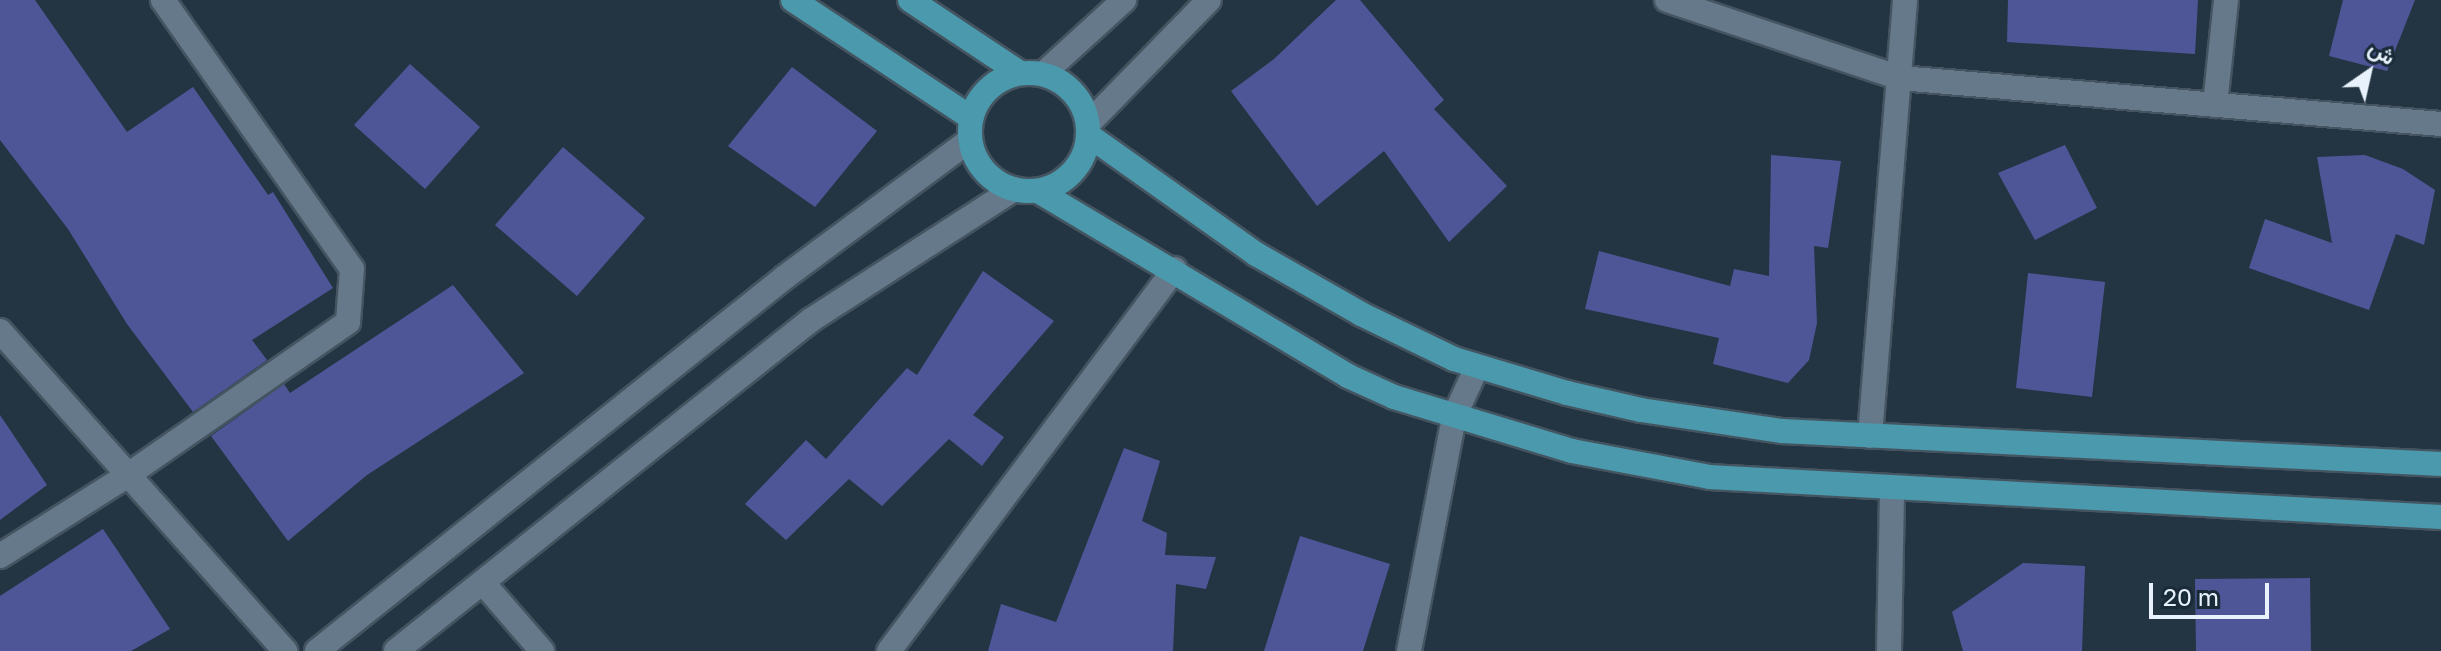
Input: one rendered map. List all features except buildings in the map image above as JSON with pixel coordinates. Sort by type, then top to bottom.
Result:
[{"type":"main road","points":[[793,0],[971,129]]},
{"type":"main road","points":[[910,0],[1032,74],[1064,85],[1080,102],[1088,129],[1073,172],[1026,190]]},
{"type":"main road","points":[[1032,74],[989,88],[971,129],[978,162],[994,179],[1026,190],[1175,269],[1348,376],[1454,417],[1572,451],[1709,477],[1892,490],[2441,517]]},
{"type":"main road","points":[[1088,129],[1256,254],[1361,314],[1477,367],[1641,410],[1782,431],[2441,464]]},
{"type":"street","points":[[0,556],[128,475],[348,322],[352,269],[163,0]]},
{"type":"street","points":[[1032,74],[1124,0]]},
{"type":"street","points":[[1088,129],[1209,0]]},
{"type":"street","points":[[1667,0],[1900,78],[2441,124]]},
{"type":"street","points":[[1870,436],[1905,0]]},
{"type":"street","points":[[2215,105],[2226,0]]},
{"type":"street","points":[[317,651],[971,129]]},
{"type":"street","points":[[396,651],[484,584],[811,320],[1026,190]]},
{"type":"street","points":[[889,651],[1175,269]]},
{"type":"street","points":[[0,331],[285,651]]},
{"type":"street","points":[[1409,651],[1454,417],[1477,367]]},
{"type":"street","points":[[1889,651],[1892,490]]},
{"type":"street","points":[[484,584],[542,651]]}]
